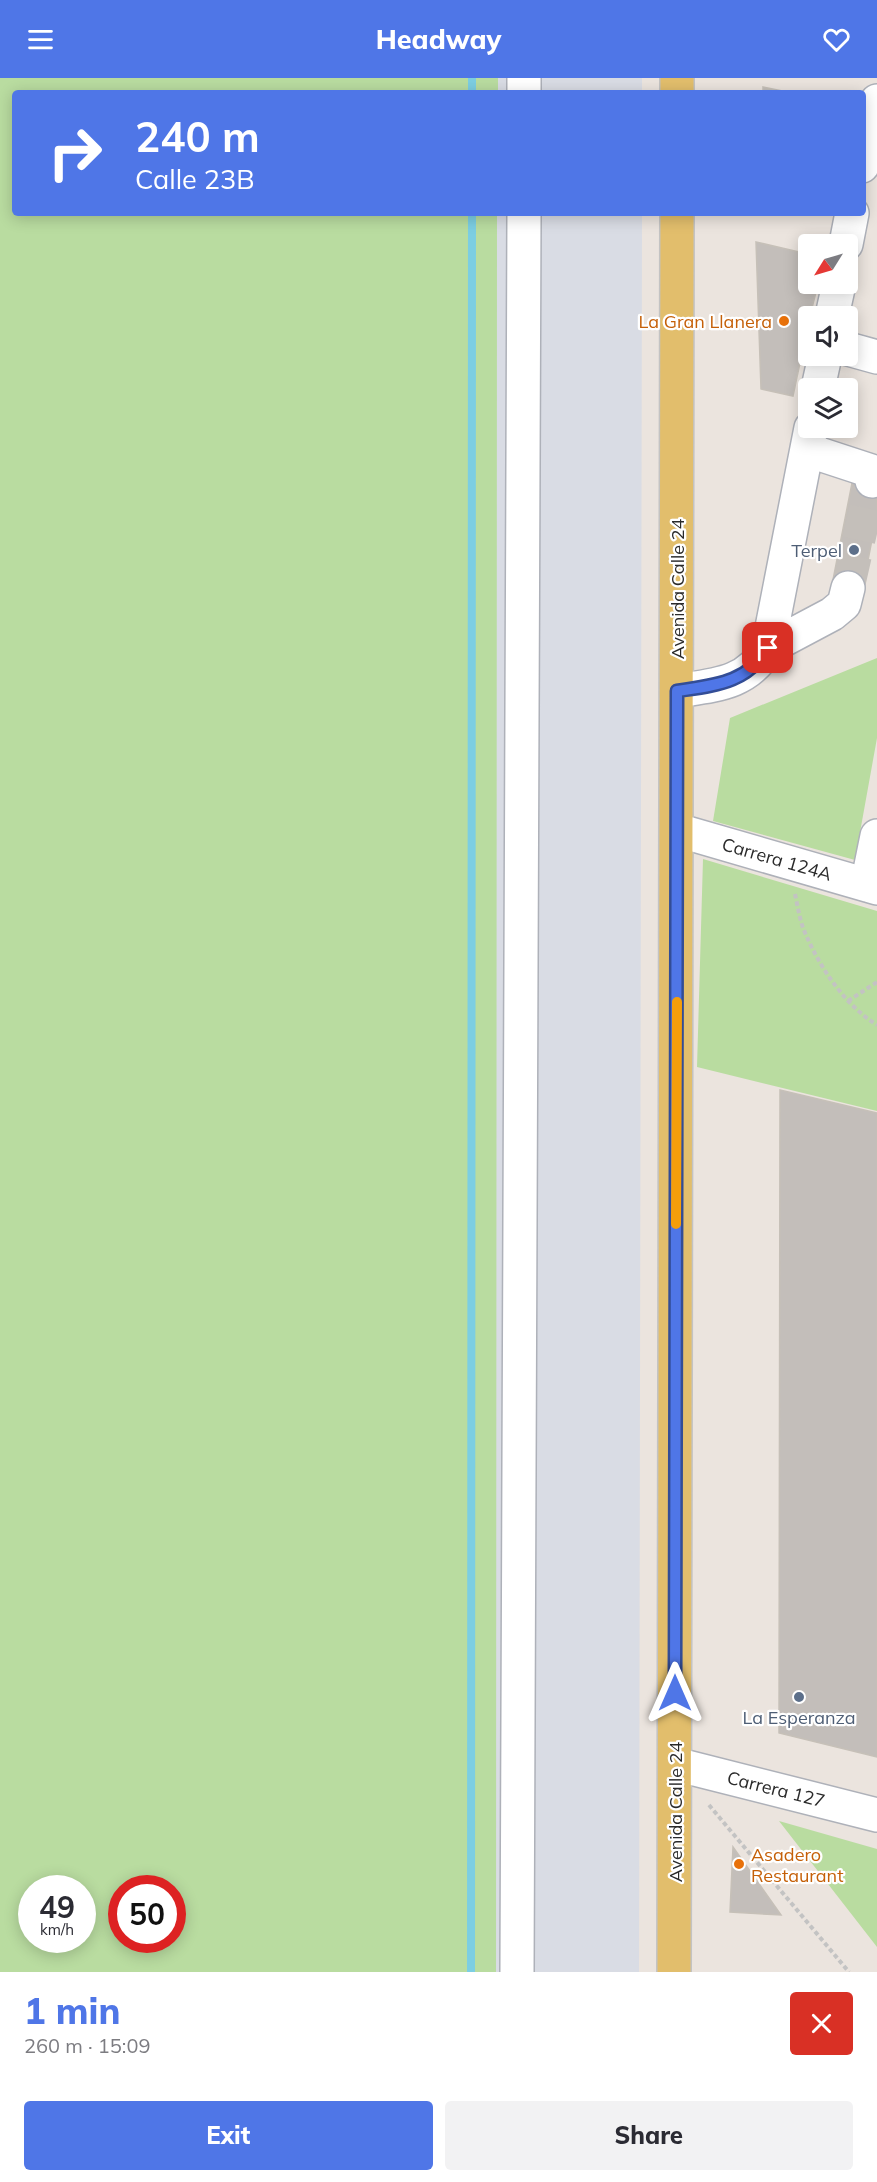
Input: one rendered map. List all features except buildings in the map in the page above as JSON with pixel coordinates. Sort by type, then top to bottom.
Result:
[{"type":"main road","name":"Avenida Calle 24","points":[[674,1972],[677,216]]},
{"type":"street","points":[[866,149],[877,101]]},
{"type":"street","points":[[517,1972],[524,216]]},
{"type":"street","points":[[848,234],[851,216]]},
{"type":"street","points":[[858,352],[877,357]]},
{"type":"street","points":[[677,691],[708,686],[740,676],[759,663],[768,648],[809,439],[874,472],[872,481]]},
{"type":"street","points":[[768,648],[832,614],[844,604],[848,588]]},
{"type":"street","name":"Carrera 124A","points":[[677,830],[872,886]]},
{"type":"street","points":[[872,886],[877,836]]},
{"type":"street","name":"Carrera 127","points":[[675,1764],[877,1815]]},
{"type":"path","points":[[786,862],[805,933],[824,969],[848,1001],[877,1025]]},
{"type":"path","points":[[848,1001],[877,982]]},
{"type":"path","points":[[705,1801],[849,1972]]},
{"type":"shaded area","points":[[0,78],[642,78],[642,90],[12,90],[12,216],[642,216],[639,1972],[0,1972]]},
{"type":"green space","points":[[0,78],[498,78],[498,90],[12,90],[12,216],[497,216],[496,1972],[0,1972]]},
{"type":"green space","points":[[877,658],[877,738],[855,860],[713,821],[730,718]]},
{"type":"green space","points":[[703,859],[877,911],[877,1111],[697,1067]]},
{"type":"green space","points":[[779,1821],[877,1849],[877,1947]]},
{"type":"waterway","points":[[472,78],[472,90]]},
{"type":"waterway","points":[[471,1972],[472,216]]},
{"type":"tunnel","points":[[848,588],[872,481]]},
{"type":"slow traffic","points":[[676,1224],[677,1002]]},
{"type":"place","name":"La Gran Llanera","points":[[784,321]]},
{"type":"place","name":"Terpel","points":[[854,550]]},
{"type":"place","name":"La Esperanza","points":[[799,1697]]},
{"type":"place","name":"Asadero Restaurant","points":[[739,1864]]},
{"type":"route","points":[[675,1693],[677,691],[733,679],[759,663],[768,648]]}]
